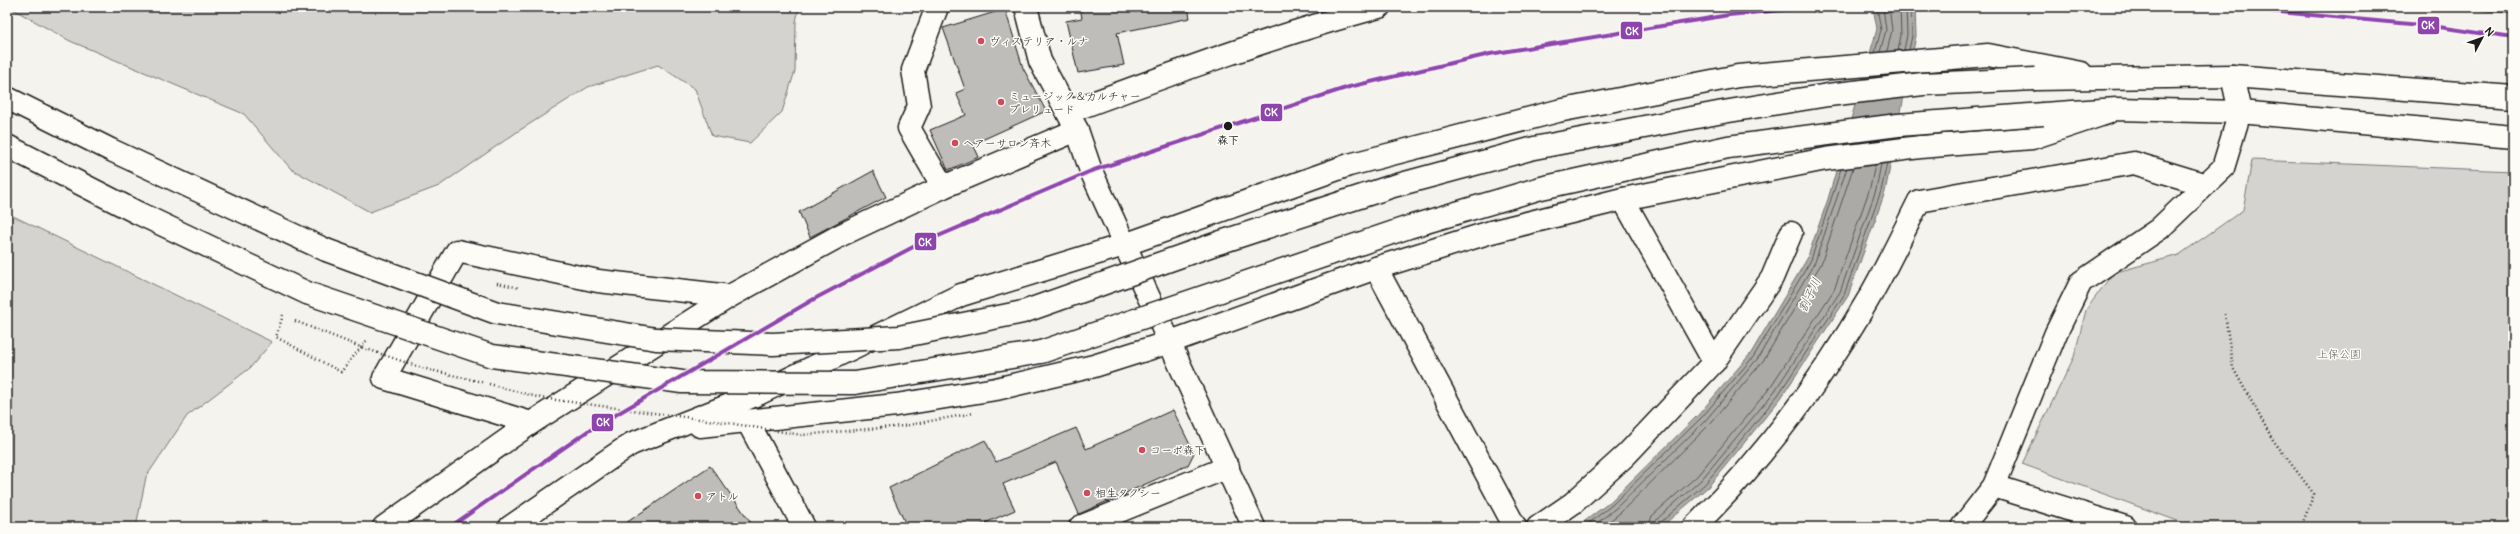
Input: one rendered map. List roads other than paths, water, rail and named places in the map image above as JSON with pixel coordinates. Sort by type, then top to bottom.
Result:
[{"type":"street","points":[[937,7],[913,70],[919,106],[909,128],[943,187]]},
{"type":"street","points":[[1026,7],[1040,61],[1072,121],[1090,172],[1228,467],[1254,527]]},
{"type":"street","points":[[384,527],[531,423],[730,296],[841,235],[943,187],[1072,121],[1214,58],[1314,25],[1380,7]]},
{"type":"street","points":[[510,527],[631,444],[758,394],[960,295],[1124,245],[1349,165],[1558,111],[1738,76],[1856,64],[1988,55],[2095,76]]},
{"type":"street","points":[[7,98],[118,153],[326,250],[497,313],[656,339],[773,344],[899,337],[1023,312],[1218,243],[1390,187],[1534,148],[1723,112],[1828,95],[1923,84],[2095,76],[2232,76],[2513,97]]},
{"type":"street","points":[[1962,527],[1994,486],[2056,332],[2081,282],[2159,229],[2203,184],[2222,168],[2240,112],[2232,76]]},
{"type":"street","points":[[631,444],[704,425],[896,405],[996,389],[1094,366],[1170,342],[1376,268],[1491,232],[1623,199],[1826,159],[1920,147],[2032,138],[2118,109]]},
{"type":"street","points":[[7,146],[138,213],[307,293],[492,356],[682,382],[855,383],[1041,352],[1410,227],[1541,188],[1728,147],[1898,125],[2118,109],[2240,112],[2513,137]]},
{"type":"street","points":[[1694,527],[1732,490],[1805,397],[1869,298],[1919,201],[2134,163],[2203,184]]},
{"type":"street","points":[[1623,199],[1714,362]]},
{"type":"street","points":[[1538,527],[1573,503],[1626,455],[1714,362],[1772,278],[1791,233]]},
{"type":"street","points":[[531,423],[384,378],[457,251],[598,281],[730,296]]},
{"type":"street","points":[[1376,268],[1515,527]]},
{"type":"street","points":[[747,420],[804,527]]},
{"type":"street","points":[[1080,527],[1228,467]]},
{"type":"street","points":[[1994,486],[2125,527]]},
{"type":"water","name":"割子川","points":[[1873,7],[1915,7],[1916,36],[1885,192],[1848,296],[1781,398],[1708,487],[1661,527],[1577,527],[1610,502],[1699,414],[1751,353],[1807,259],[1828,199],[1877,29]]},
{"type":"place","name":"ヴィステリア・ルナ","points":[[981,41]]},
{"type":"place","name":"ミュージック＆カルチャー プレリュード","points":[[1001,102]]},
{"type":"place","name":"森下","points":[[1228,126]]},
{"type":"place","name":"ヘアーサロン斉木","points":[[955,143]]},
{"type":"place","name":"コーポ森下","points":[[1142,450]]},
{"type":"place","name":"相生タクシー","points":[[1087,493]]},
{"type":"place","name":"アトル","points":[[698,496]]},
{"type":"park label","name":"上保公園","points":[[2339,354]]}]
